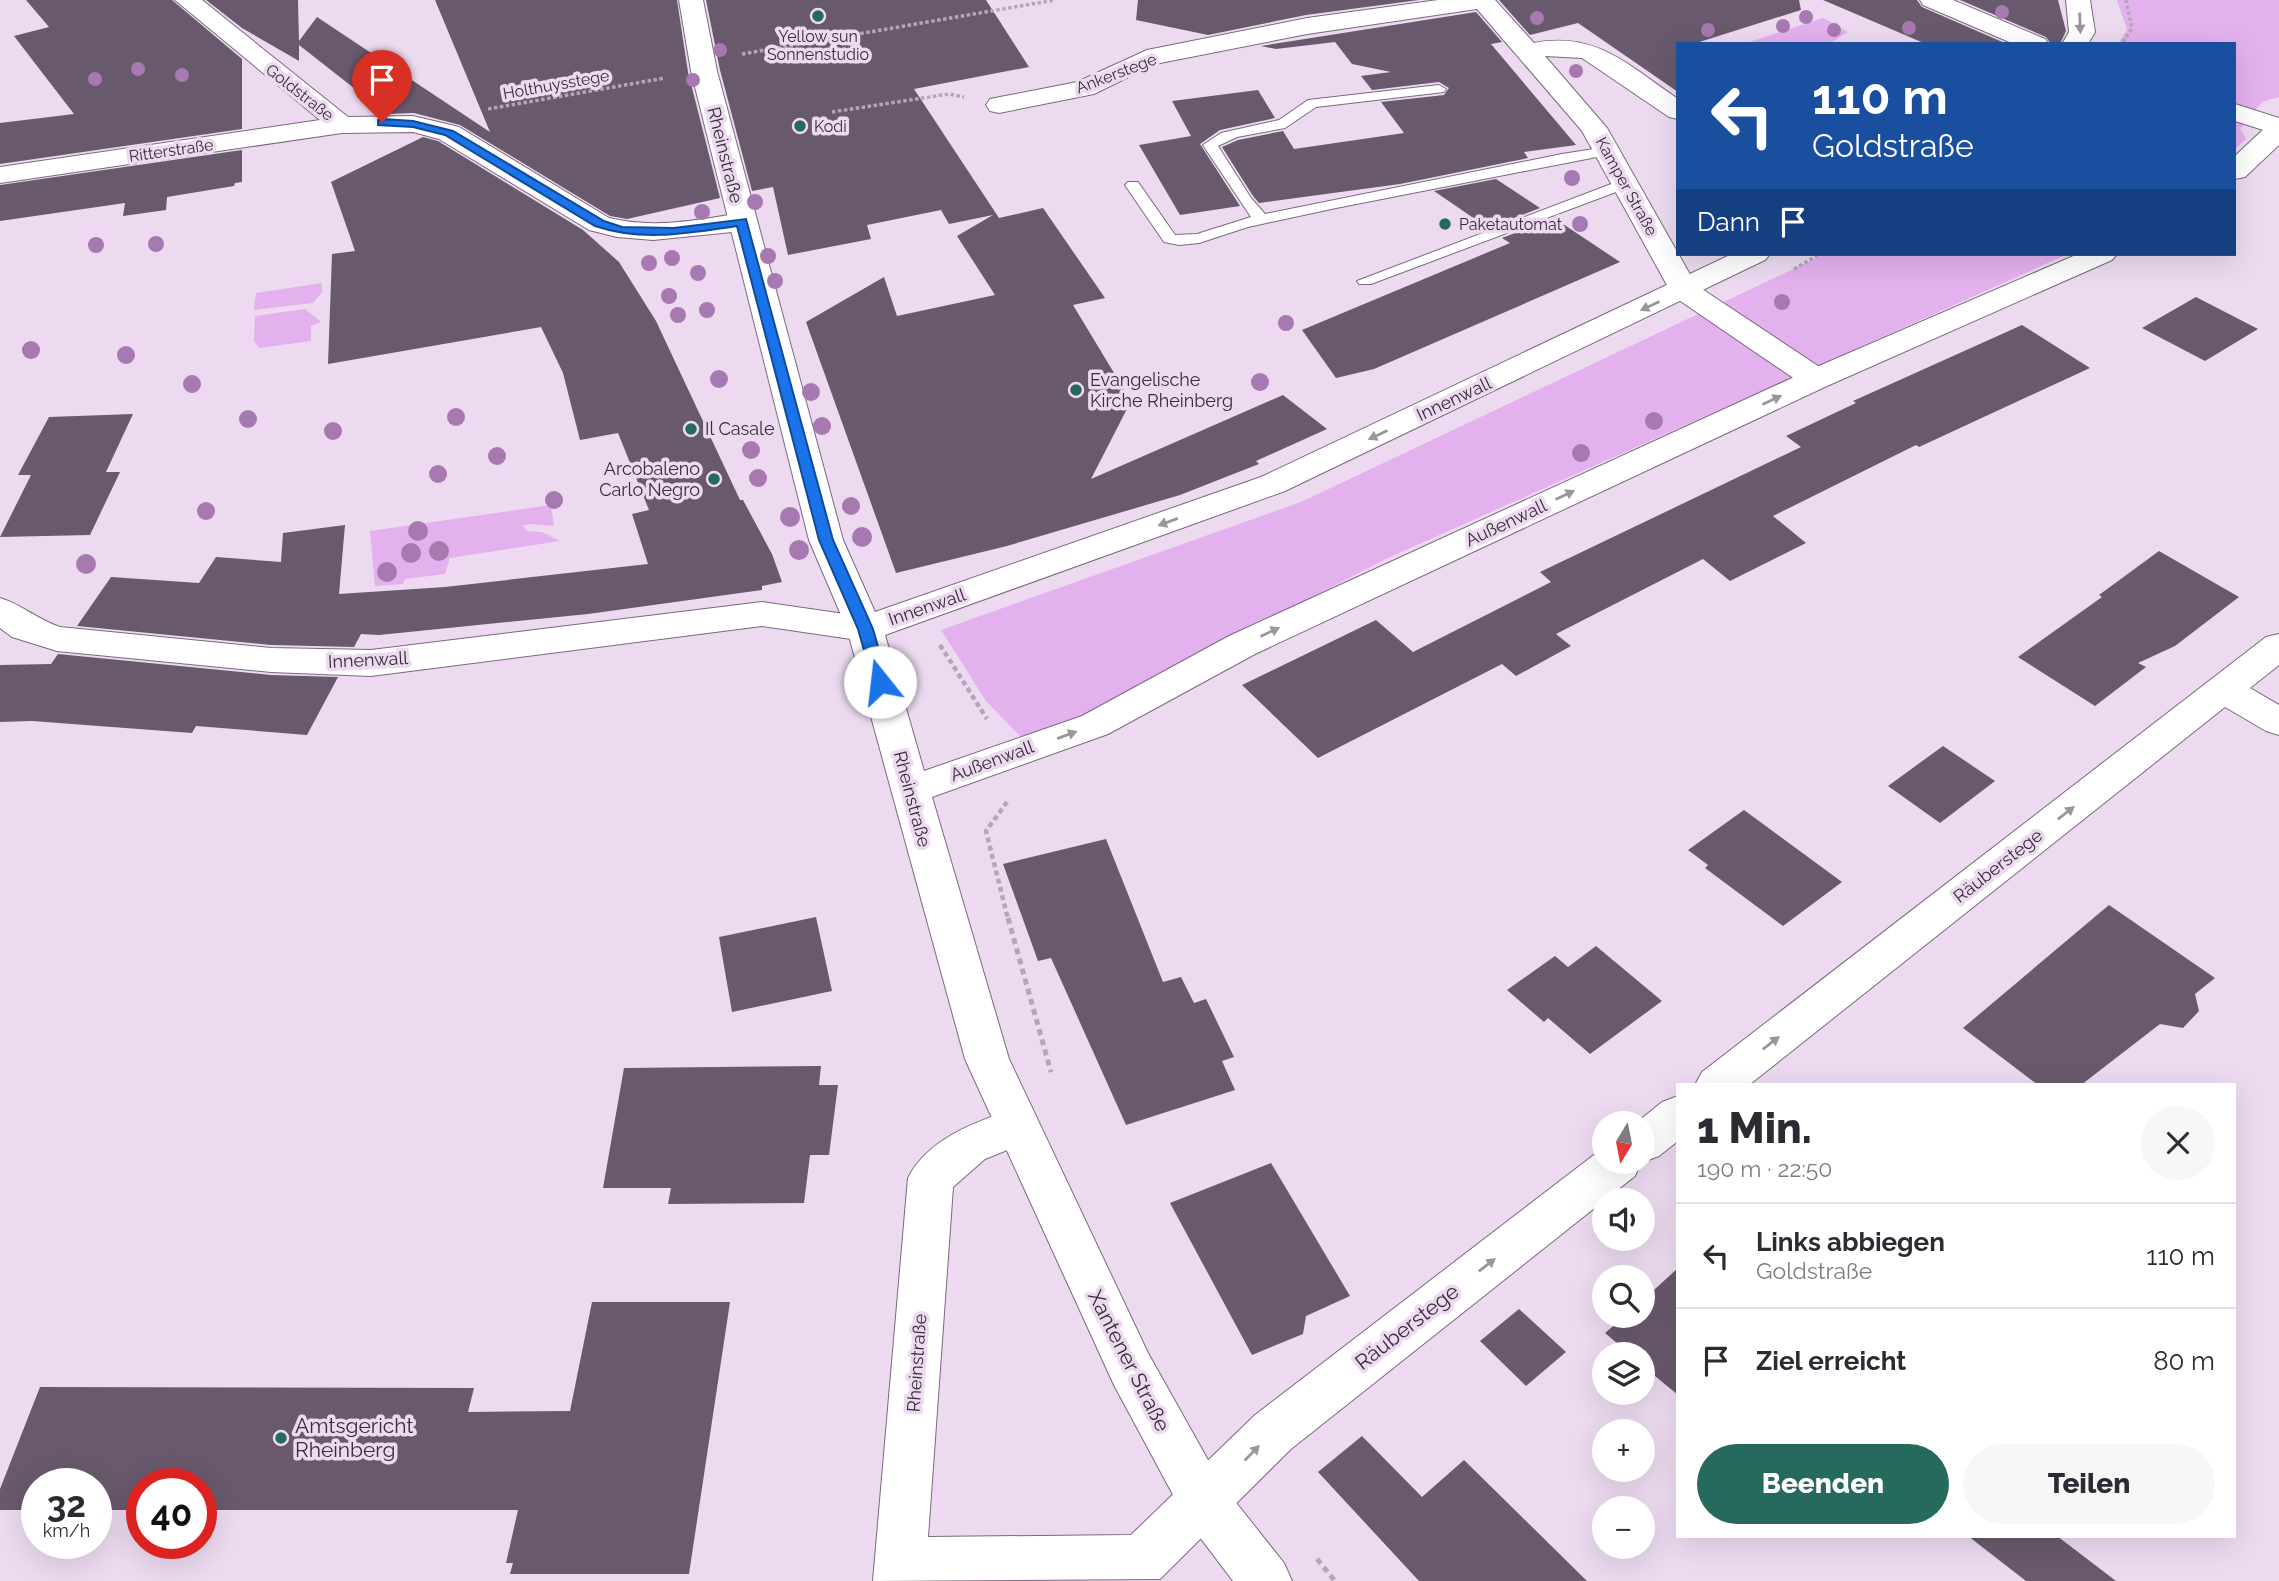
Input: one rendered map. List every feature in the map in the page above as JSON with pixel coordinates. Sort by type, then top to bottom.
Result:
[{"type":"street","name":"Goldstraße","points":[[187,0],[342,125],[413,124],[449,133],[599,223],[621,231],[674,231],[742,222]]},
{"type":"street","name":"Rheinstraße","points":[[691,0],[703,66],[826,540],[865,629],[987,1059],[1016,1127],[969,1146],[931,1178],[900,1572],[1142,1561],[1203,1502]]},
{"type":"street","points":[[1932,0],[2031,42]]},
{"type":"street","points":[[2076,42],[2082,32],[2078,0]]},
{"type":"street","name":"Kamper Straße","points":[[1482,1],[1594,128],[1627,183],[1684,290],[1816,379]]},
{"type":"street","name":"Ankerstege","points":[[999,105],[1085,88],[1147,58],[1307,26],[1482,1]]},
{"type":"street","points":[[1528,52],[1554,47],[1589,51],[1676,110]]},
{"type":"street","points":[[2236,112],[2279,129],[2236,169]]},
{"type":"street","name":"Ritterstraße","points":[[0,175],[342,125]]},
{"type":"street","name":"Innenwall","points":[[0,610],[25,628],[57,639],[271,660],[371,663],[762,614],[865,629],[1273,484],[1751,256]]},
{"type":"street","name":"Außenwall","points":[[911,790],[1095,725],[1242,645],[1816,379],[2097,256]]},
{"type":"street","name":"Räuberstege","points":[[1720,1083],[2279,646]]},
{"type":"street","points":[[2225,690],[2279,722]]},
{"type":"street","points":[[1656,1133],[1676,1117]]},
{"type":"street","name":"Xantener Straße","points":[[1016,1127],[1130,1370],[1203,1502],[1266,1581]]},
{"type":"street","name":"Räuberstege","points":[[1203,1502],[1273,1432],[1604,1174]]},
{"type":"lane","points":[[1262,220],[1221,164],[1210,145],[1215,141],[1240,132],[1281,125],[1301,108],[1313,103],[1439,89]]},
{"type":"lane","points":[[1133,185],[1170,239],[1182,241],[1262,220],[1606,150]]},
{"type":"lane","points":[[1365,281],[1627,183]]},
{"type":"path","name":"Holthuysstege","points":[[413,124],[1055,0]]},
{"type":"path","points":[[2123,42],[2132,28],[2126,0]]},
{"type":"path","points":[[832,113],[949,94],[999,105]]},
{"type":"path","points":[[1787,273],[1817,256]]},
{"type":"path","points":[[944,639],[939,646],[1000,739],[1021,783],[986,831],[1026,992],[1054,1083]]},
{"type":"path","points":[[1312,1553],[1335,1581]]},
{"type":"shaded area","points":[[2117,0],[2279,0],[2279,97],[2262,102],[2240,129],[2246,139],[2236,148],[2236,42],[2119,42],[2127,30]]},
{"type":"shaded area","points":[[1823,18],[1848,32],[1832,42],[1749,42]]},
{"type":"shaded area","points":[[1821,256],[2064,256],[1386,559],[1077,718],[1021,737],[986,701],[941,630],[1301,502]]},
{"type":"shaded area","points":[[322,283],[322,292],[313,303],[254,310],[256,293]]},
{"type":"shaded area","points":[[305,309],[321,322],[311,326],[311,341],[259,348],[254,341],[255,316]]},
{"type":"shaded area","points":[[551,505],[554,526],[523,526],[527,531],[542,532],[560,541],[450,558],[445,574],[405,579],[403,584],[375,586],[370,531]]},
{"type":"building","points":[[26,0],[172,0],[242,59],[242,129],[0,164],[0,123],[74,114],[14,36],[49,27]]},
{"type":"building","points":[[206,0],[298,0],[299,41],[317,17],[490,132],[435,0],[677,0],[688,72],[720,198],[627,219],[610,216],[460,125],[414,113],[387,114],[299,45],[299,61],[242,28]]},
{"type":"building","points":[[706,0],[986,0],[1029,67],[914,89],[999,218],[1043,208],[1105,298],[1073,305],[1131,401],[1091,479],[1283,395],[1327,429],[1256,461],[1259,464],[1180,495],[1007,546],[896,573],[806,322],[884,277],[897,316],[995,295],[957,236],[993,215],[949,224],[941,210],[867,225],[871,239],[788,255],[773,187],[752,191],[720,70]]},
{"type":"building","points":[[1138,0],[1419,0],[1306,15],[1208,35],[1136,20]]},
{"type":"building","points":[[1499,0],[1799,0],[1801,10],[1699,42],[1676,42],[1676,91],[1578,23],[1530,35]]},
{"type":"building","points":[[1823,0],[1917,0],[1922,7],[2002,42],[1921,42]]},
{"type":"building","points":[[1960,0],[2058,0],[2066,31],[2061,42],[2050,42],[2046,37]]},
{"type":"building","points":[[1476,12],[1502,42],[1491,44],[1576,145],[1524,152],[1528,158],[1400,184],[1259,203],[1253,196],[1222,147],[1238,140],[1283,131],[1294,149],[1404,133],[1381,102],[1444,95],[1449,88],[1439,82],[1372,90],[1361,76],[1391,72],[1352,64],[1335,42],[1276,49],[1261,46]]},
{"type":"building","points":[[1258,90],[1275,118],[1220,130],[1200,144],[1240,206],[1180,215],[1139,145],[1191,136],[1172,101]]},
{"type":"building","points":[[423,137],[438,141],[583,230],[619,262],[656,321],[740,500],[743,500],[772,554],[782,582],[762,586],[762,590],[588,614],[379,635],[361,634],[354,647],[271,645],[77,626],[111,577],[199,583],[216,557],[281,562],[283,533],[345,525],[339,594],[445,587],[648,564],[632,514],[649,510],[618,433],[580,440],[563,373],[541,327],[328,364],[332,254],[355,251],[331,182]]},
{"type":"building","points":[[242,150],[242,182],[235,183],[234,186],[167,197],[166,210],[123,216],[125,203],[0,221],[0,185]]},
{"type":"building","points":[[1496,179],[1540,208],[1488,228],[1434,191]]},
{"type":"building","points":[[1554,218],[1620,262],[1374,369],[1336,378],[1302,330],[1510,243],[1502,238]]},
{"type":"building","points":[[2196,297],[2258,329],[2205,361],[2142,328]]},
{"type":"building","points":[[2022,325],[2090,368],[1919,447],[1916,445],[1773,516],[1806,543],[1730,581],[1703,559],[1556,634],[1571,646],[1516,676],[1502,664],[1318,758],[1242,685],[1376,620],[1413,652],[1551,582],[1540,572],[1801,447],[1786,436],[1856,403],[1853,401]]},
{"type":"building","points":[[133,414],[106,472],[120,472],[90,535],[0,537],[31,475],[18,475],[49,417]]},
{"type":"building","points":[[2159,551],[2239,597],[2175,646],[2138,663],[2146,667],[2095,706],[2018,657],[2102,597],[2099,595]]},
{"type":"building","points":[[58,654],[271,675],[338,677],[307,735],[196,726],[192,733],[32,721],[0,722],[0,665],[51,664]]},
{"type":"building","points":[[1943,746],[1995,781],[1940,823],[1888,786]]},
{"type":"building","points":[[1744,810],[1842,882],[1783,926],[1705,868],[1708,865],[1688,850]]},
{"type":"building","points":[[1106,839],[1163,982],[1181,977],[1194,1003],[1206,999],[1234,1057],[1222,1061],[1235,1090],[1126,1125],[1051,958],[1038,961],[1003,864]]},
{"type":"building","points":[[2109,905],[2215,978],[2195,994],[2199,1011],[2183,1028],[2160,1024],[2084,1083],[2035,1083],[1963,1028]]},
{"type":"building","points":[[816,917],[832,991],[732,1012],[719,937]]},
{"type":"building","points":[[1596,946],[1662,1001],[1590,1054],[1548,1018],[1544,1022],[1507,990],[1555,956],[1568,967]]},
{"type":"building","points":[[821,1066],[819,1085],[838,1085],[829,1155],[810,1155],[804,1203],[668,1204],[671,1188],[603,1188],[624,1068]]},
{"type":"building","points":[[1271,1163],[1350,1296],[1306,1316],[1303,1334],[1252,1355],[1170,1203]]},
{"type":"building","points":[[1676,1270],[1676,1393],[1655,1376],[1655,1342],[1616,1342],[1605,1333],[1611,1328],[1655,1328],[1655,1289]]},
{"type":"building","name":"Amtsgericht Rheinberg","points":[[592,1302],[730,1302],[689,1574],[510,1574],[513,1563],[506,1563],[518,1510],[217,1510],[217,1468],[126,1468],[126,1510],[112,1510],[112,1468],[21,1468],[21,1510],[0,1510],[0,1489],[40,1387],[474,1388],[468,1412],[570,1411]]},
{"type":"building","points":[[1519,1309],[1566,1352],[1526,1386],[1480,1341]]},
{"type":"building","points":[[1362,1436],[1422,1497],[1464,1460],[1587,1581],[1419,1581],[1318,1472]]},
{"type":"building","points":[[1971,1538],[2060,1538],[2116,1581],[2026,1581]]},
{"type":"place","name":"Yellow sun Sonnenstudio","points":[[818,16]]},
{"type":"place","name":"Kodi","points":[[800,126]]},
{"type":"place","name":"Paketautomat","points":[[1445,224]]},
{"type":"place","name":"Evangelische Kirche Rheinberg","points":[[1076,390]]},
{"type":"place","name":"Il Casale","points":[[691,429]]},
{"type":"place","name":"Arcobaleno Carlo Negro","points":[[714,479]]},
{"type":"place","name":"Amtsgericht Rheinberg","points":[[281,1438]]},
{"type":"route","points":[[382,122],[413,124],[449,133],[599,223],[621,231],[674,231],[742,222],[826,540],[865,629],[880,682]]}]
